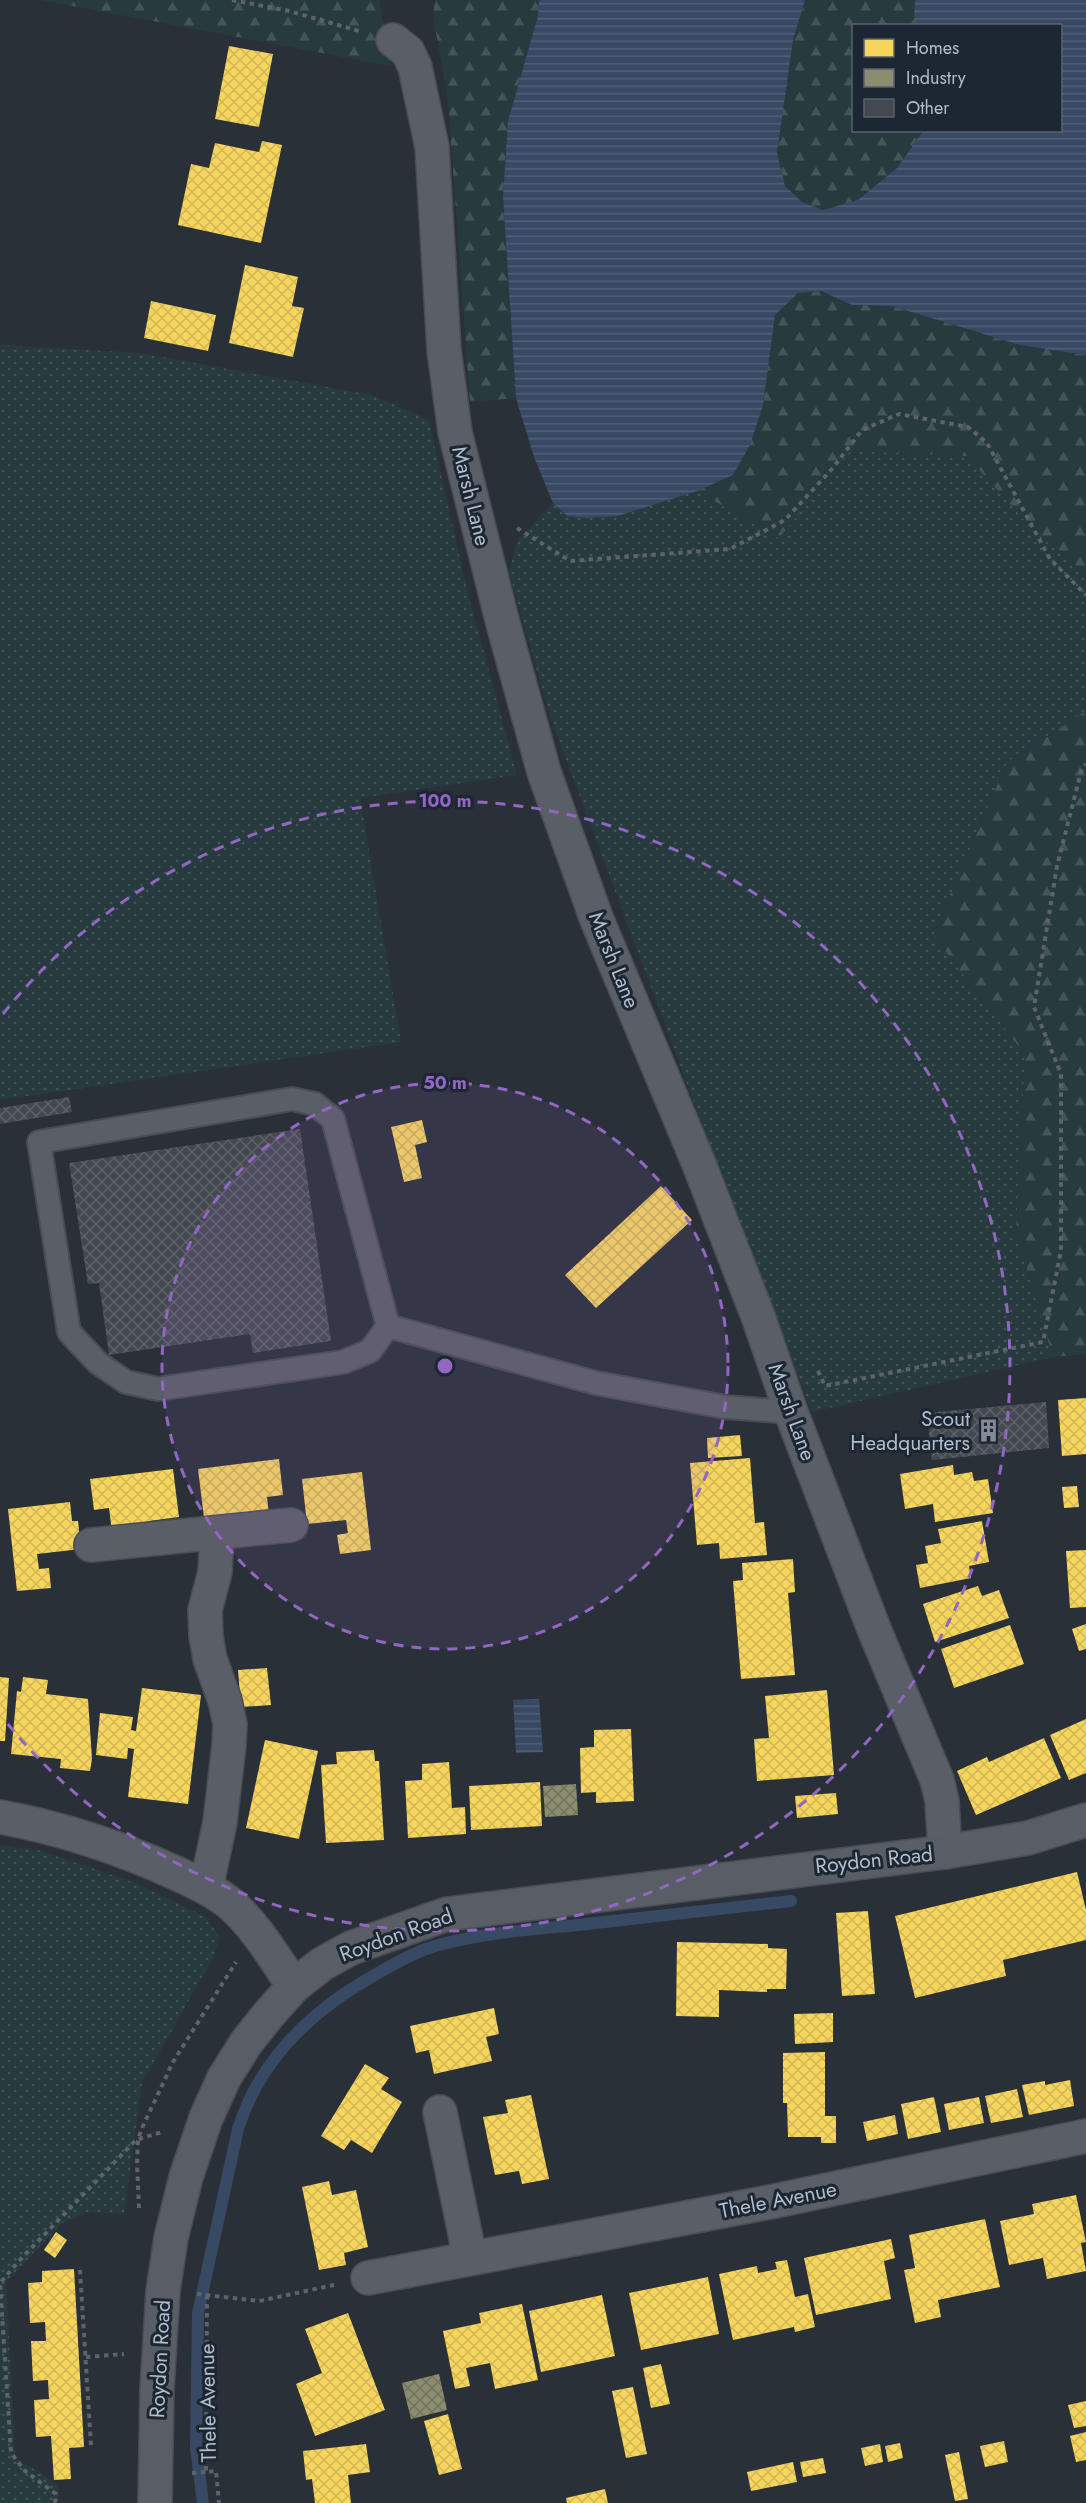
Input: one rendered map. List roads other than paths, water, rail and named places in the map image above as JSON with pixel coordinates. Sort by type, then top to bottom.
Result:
[{"type":"main road","name":"Roydon Road","points":[[156,2503],[157,2389],[163,2291],[171,2238],[186,2177],[206,2118],[224,2078],[246,2043],[294,1986],[322,1964],[351,1948],[447,1914],[945,1852],[1028,1838],[1086,1820]]},
{"type":"street","name":"Marsh Lane","points":[[393,40],[408,52],[415,67],[432,147],[444,351],[455,432],[544,772],[597,920],[699,1164],[874,1629],[938,1780],[942,1801],[945,1852]]},
{"type":"street","points":[[91,1545],[291,1526]]},
{"type":"street","points":[[206,1888],[220,1822],[230,1724],[225,1701],[210,1659],[206,1636],[205,1610],[215,1572],[217,1533]]},
{"type":"street","points":[[0,1817],[94,1841],[142,1858],[206,1888],[232,1905],[256,1931],[294,1986]]},
{"type":"street","points":[[440,2112],[470,2258]]},
{"type":"street","name":"Thele Avenue","points":[[368,2278],[775,2201],[1086,2136]]},
{"type":"lane","points":[[292,1099],[315,1104],[333,1119],[388,1326],[370,1351],[343,1362],[158,1389],[126,1382],[98,1364],[69,1332],[39,1142],[292,1099]]},
{"type":"lane","points":[[388,1326],[596,1383],[725,1407],[791,1412]]},
{"type":"water","points":[[539,0],[805,0],[793,40],[777,153],[785,186],[802,202],[823,210],[858,200],[897,168],[922,132],[1062,132],[1062,24],[918,24],[914,15],[915,0],[1086,0],[1086,355],[1020,345],[892,306],[852,305],[821,291],[798,293],[775,315],[763,405],[750,445],[733,475],[697,491],[618,516],[587,518],[567,516],[553,503],[534,457],[516,398],[503,196],[508,121],[538,16]]},
{"type":"water","points":[[539,1699],[543,1752],[516,1753],[513,1700]]},
{"type":"waterway","points":[[203,2503],[196,2448],[198,2313],[238,2129],[260,2080],[290,2039],[309,2021],[350,1990],[405,1958],[444,1944],[501,1933],[791,1901]]},
{"type":"place","name":"Scout Headquarters","points":[[988,1431]]}]
